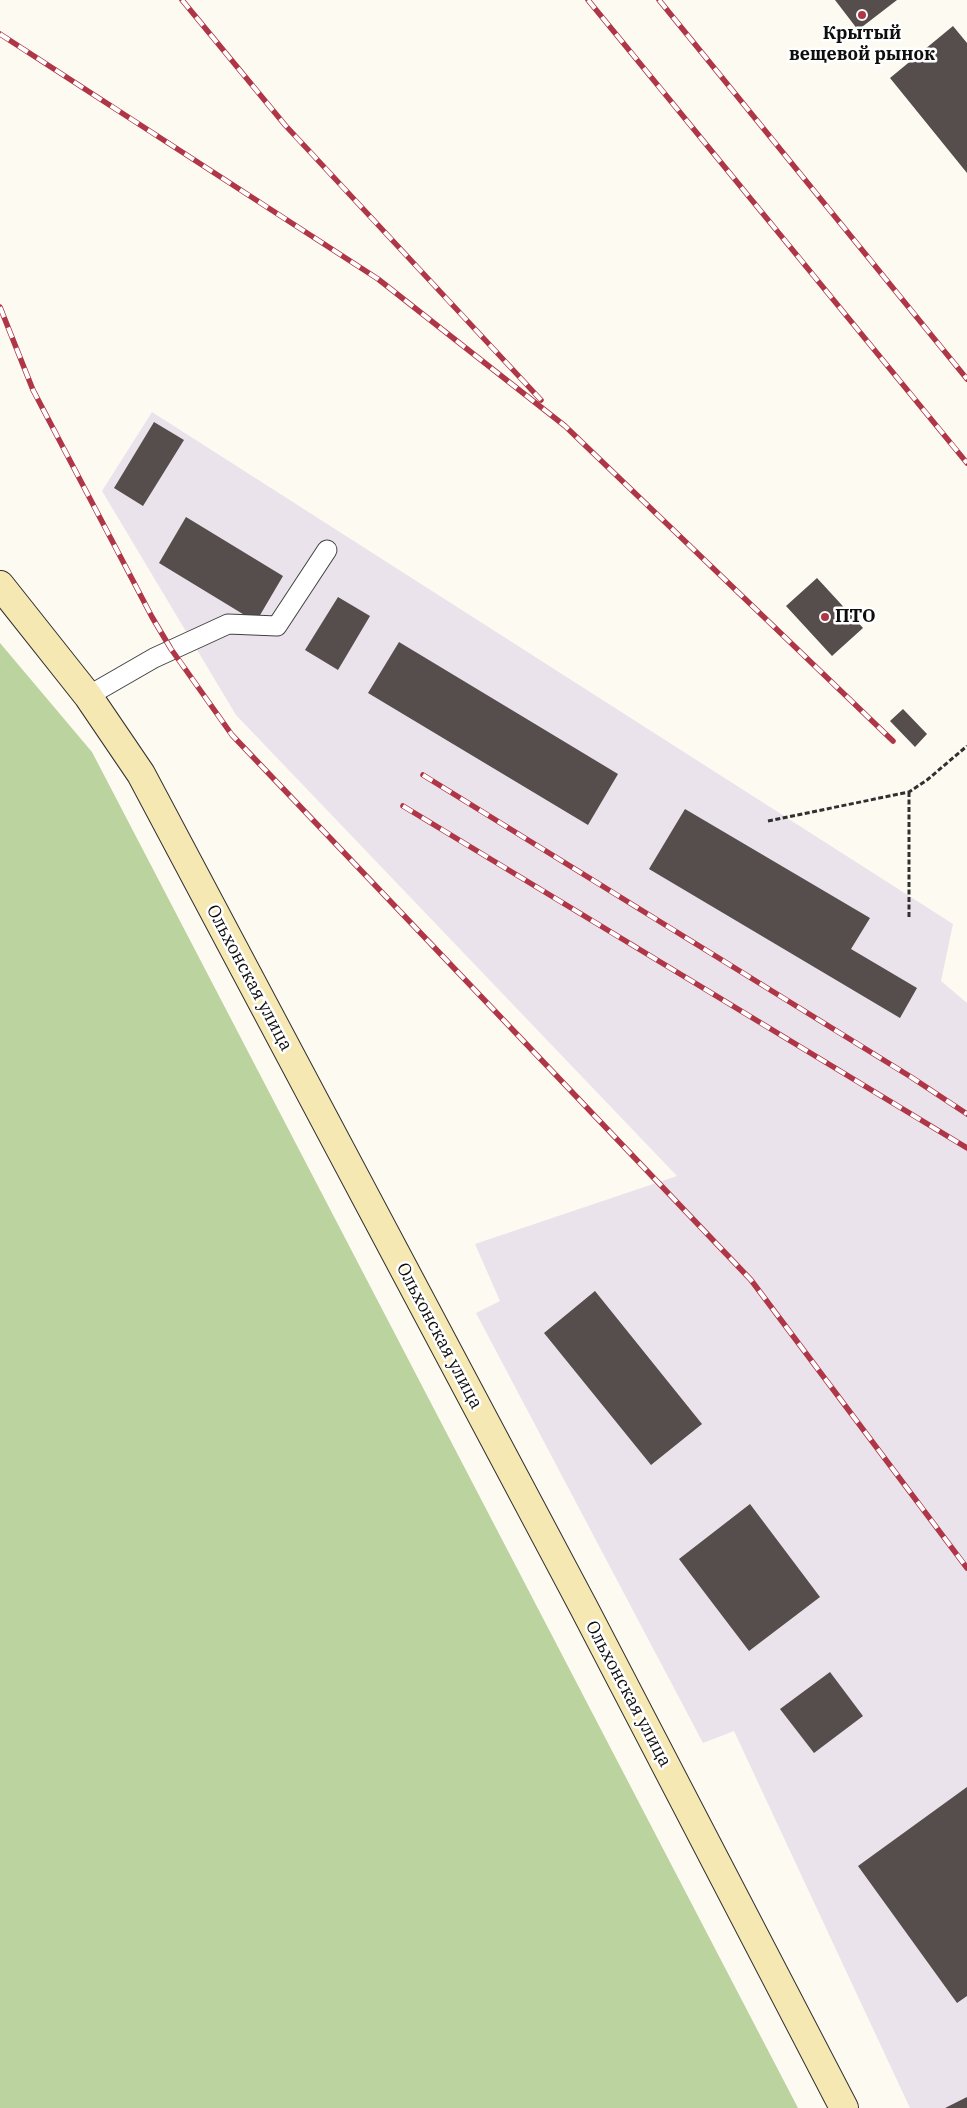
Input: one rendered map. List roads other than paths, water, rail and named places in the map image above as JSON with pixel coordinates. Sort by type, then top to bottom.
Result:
[{"type":"street","name":"Ольхонская улица","points":[[0,585],[88,696],[141,774],[584,1608],[844,2108]]},
{"type":"lane","points":[[88,696],[154,658],[228,624],[277,626],[327,550]]},
{"type":"railway","points":[[182,0],[285,125],[541,400]]},
{"type":"railway","points":[[588,0],[967,463]]},
{"type":"railway","points":[[659,0],[967,379]]},
{"type":"railway","points":[[0,34],[378,279],[565,426],[893,741]]},
{"type":"railway","points":[[0,307],[33,390],[152,617],[171,649],[232,735],[751,1280],[967,1568]]},
{"type":"railway","points":[[423,775],[911,1077],[967,1114]]},
{"type":"railway","points":[[403,806],[967,1148]]},
{"type":"place","name":"Крытый вещевой рынок","points":[[862,15]]},
{"type":"place","name":"ПТО","points":[[825,617]]}]
